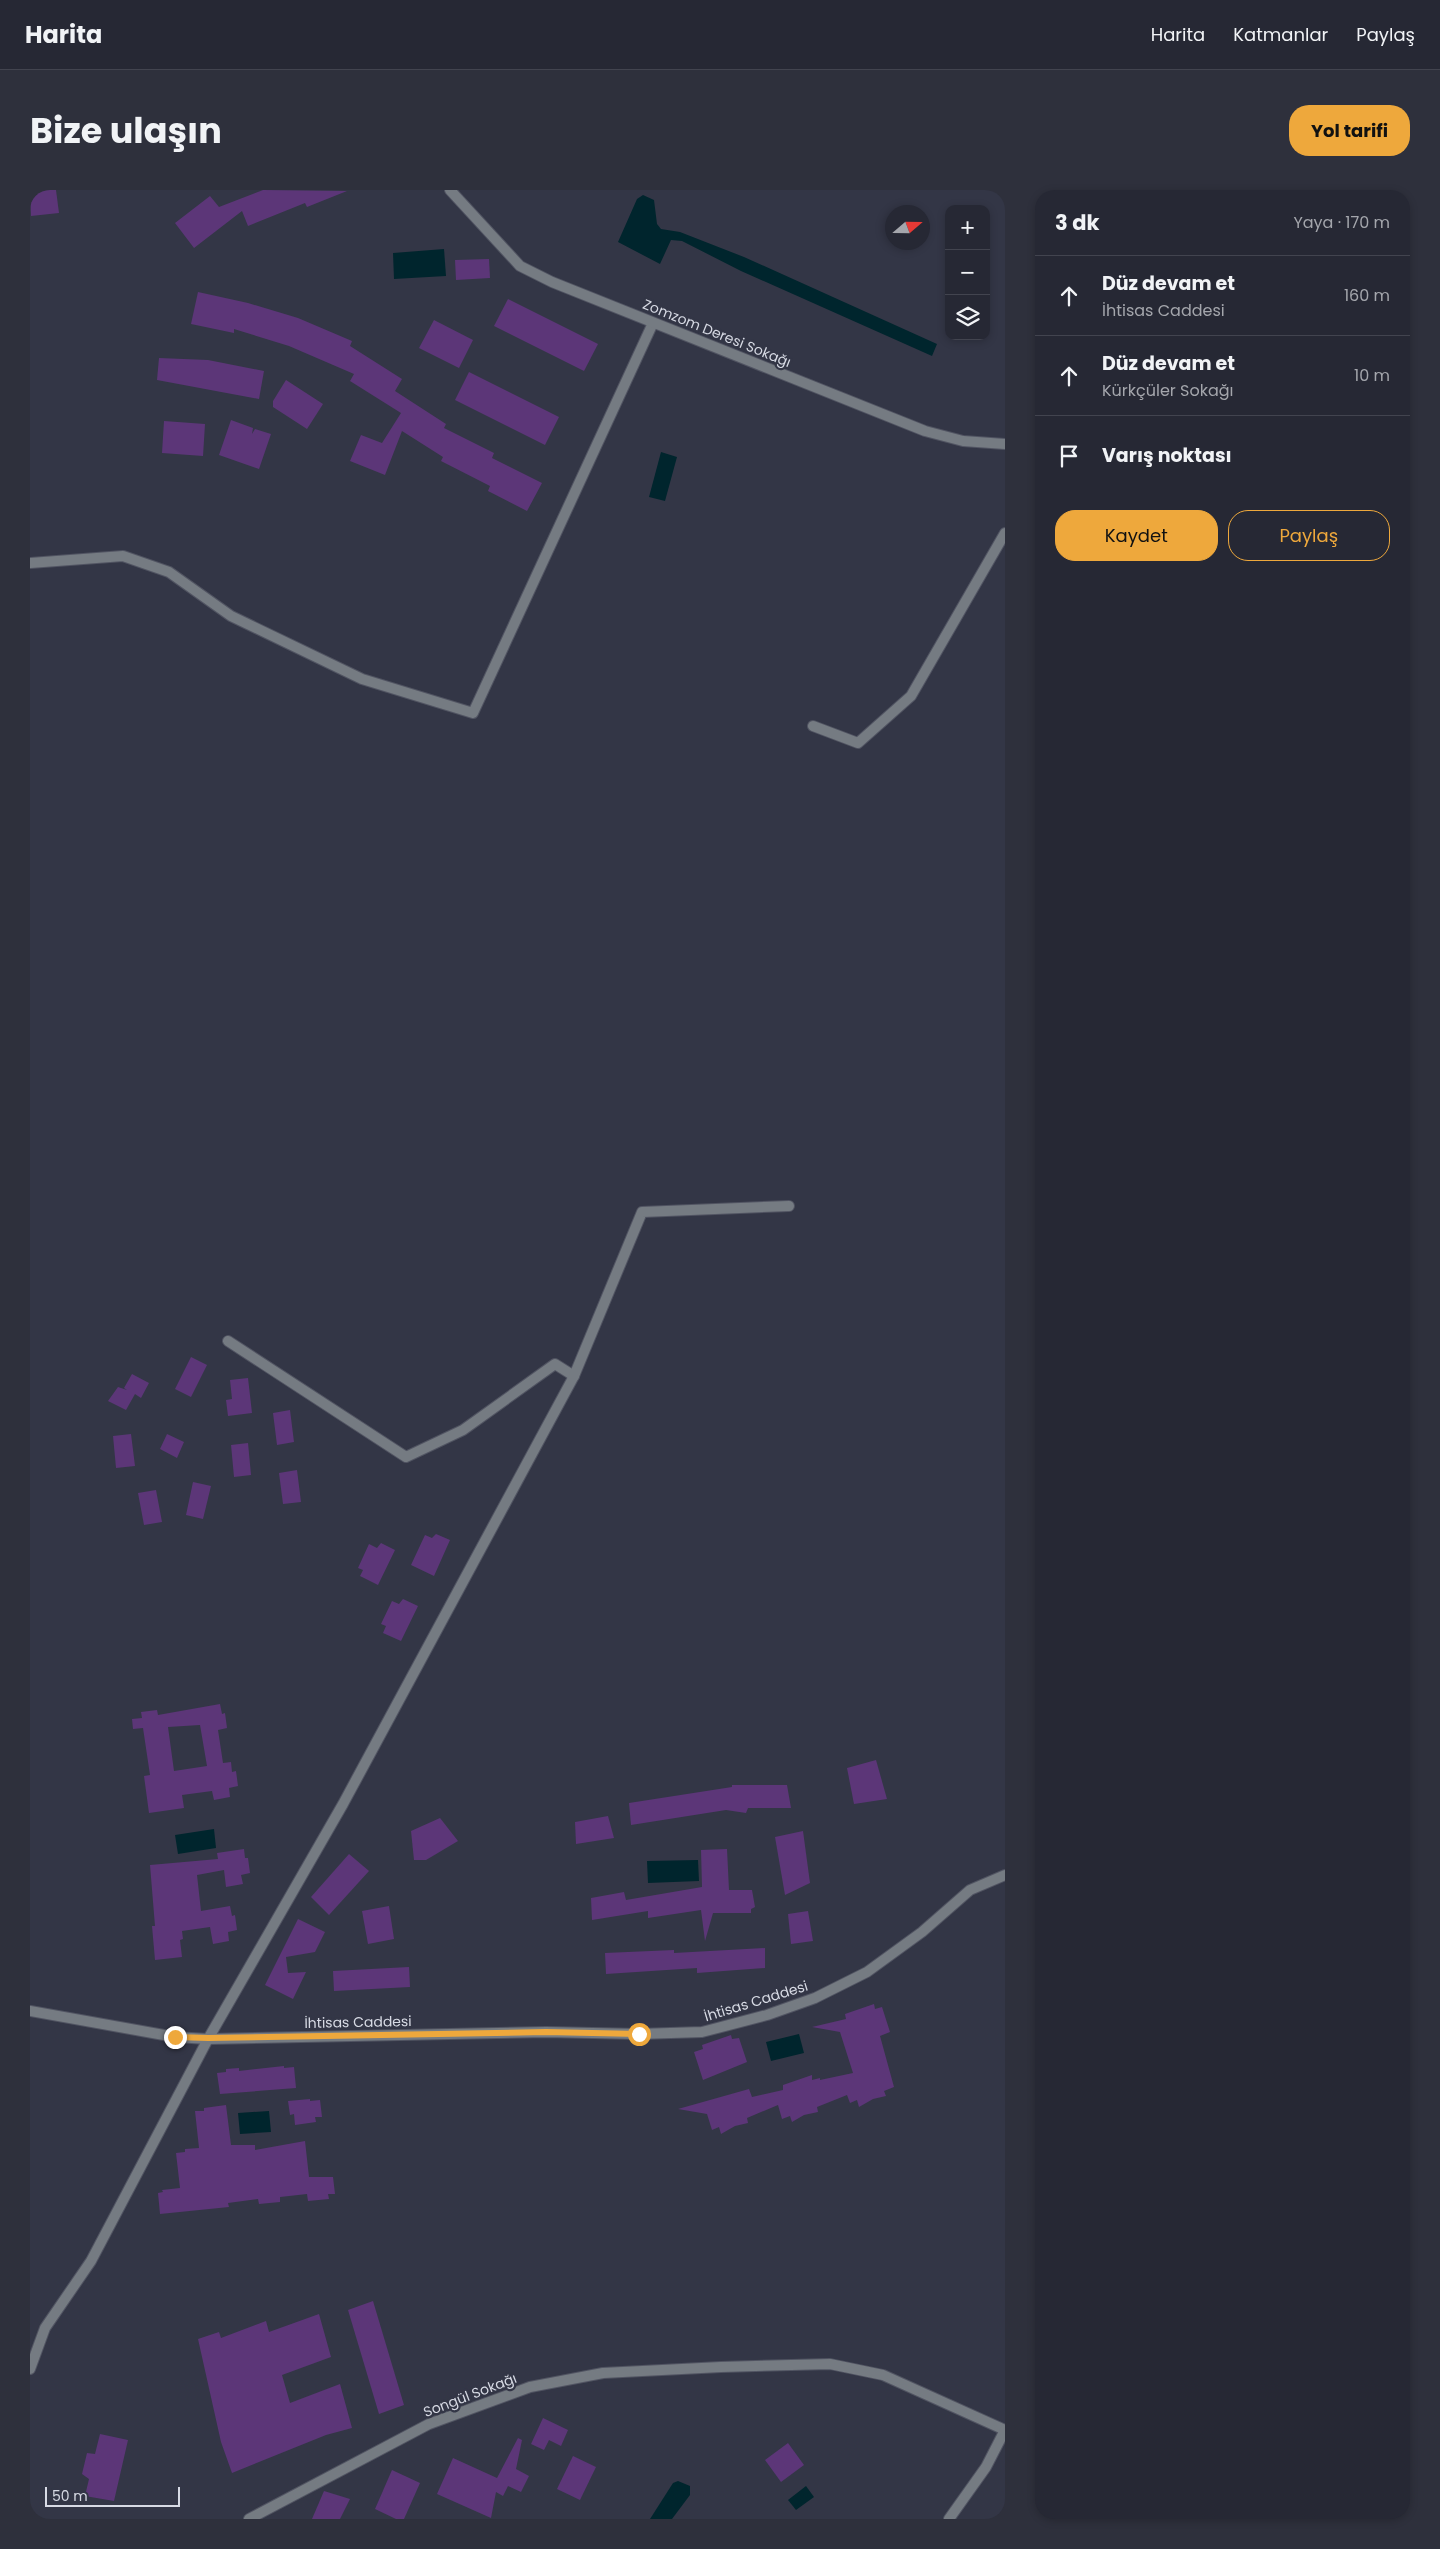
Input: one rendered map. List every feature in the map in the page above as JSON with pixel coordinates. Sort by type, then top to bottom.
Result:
[{"type":"street","name":"Zomzom Deresi Sokağı","points":[[450,190],[520,266],[653,323],[925,431],[963,441],[1005,444]]},
{"type":"street","points":[[30,563],[123,556],[169,572],[231,616],[362,679],[473,713],[653,323]]},
{"type":"street","points":[[813,726],[858,743],[911,696],[1005,533]]},
{"type":"street","points":[[30,2369],[46,2328],[91,2261],[208,2038],[343,1804],[574,1376],[642,1212],[789,1206]]},
{"type":"street","points":[[228,1341],[406,1457],[463,1430],[554,1364],[574,1376]]},
{"type":"street","name":"İhtisas Caddesi","points":[[30,2011],[175,2037],[702,2032],[767,2015],[815,1998],[867,1972],[922,1932],[970,1890],[1005,1876]]},
{"type":"street","name":"Songül Sokağı","points":[[249,2519],[429,2424],[530,2387],[603,2373],[830,2364],[883,2375],[1005,2430]]},
{"type":"street","points":[[949,2519],[986,2467],[1005,2430]]},
{"type":"shaded area","points":[[643,195],[654,200],[657,224],[661,229],[680,232],[744,257],[937,344],[932,356],[741,271],[682,241],[671,240],[660,264],[618,242],[637,199]]},
{"type":"shaded area","points":[[444,249],[446,276],[394,279],[393,253]]},
{"type":"shaded area","points":[[661,452],[677,457],[665,501],[649,497]]},
{"type":"shaded area","points":[[214,1829],[216,1848],[178,1854],[175,1835]]},
{"type":"shaded area","points":[[698,1860],[699,1881],[648,1883],[647,1861]]},
{"type":"shaded area","points":[[799,2034],[804,2053],[771,2061],[766,2042]]},
{"type":"shaded area","points":[[269,2111],[271,2132],[240,2134],[238,2113]]},
{"type":"shaded area","points":[[678,2481],[690,2486],[690,2495],[672,2519],[650,2519],[673,2483]]},
{"type":"shaded area","points":[[806,2486],[814,2497],[796,2510],[788,2500]]},
{"type":"building","points":[[30,190],[56,190],[59,213],[31,216]]},
{"type":"building","points":[[263,190],[347,191],[307,207],[305,203],[248,226],[242,211],[194,248],[175,223],[210,196],[219,207]]},
{"type":"building","points":[[489,259],[490,278],[456,280],[455,260]]},
{"type":"building","points":[[198,292],[248,303],[298,318],[352,341],[350,346],[402,379],[395,391],[446,424],[444,428],[494,453],[492,458],[542,483],[527,511],[488,491],[490,486],[441,461],[443,457],[402,431],[385,475],[350,461],[361,435],[382,443],[401,413],[350,381],[354,374],[289,346],[234,329],[234,333],[191,324]]},
{"type":"building","points":[[508,299],[598,344],[584,371],[494,326]]},
{"type":"building","points":[[434,320],[473,340],[459,368],[419,348]]},
{"type":"building","points":[[159,358],[208,360],[264,371],[259,399],[157,380]]},
{"type":"building","points":[[469,372],[559,417],[545,445],[455,400]]},
{"type":"building","points":[[286,380],[323,404],[307,429],[273,407],[273,401]]},
{"type":"building","points":[[231,420],[253,428],[252,434],[255,429],[271,434],[259,469],[219,455]]},
{"type":"building","points":[[164,421],[205,424],[203,456],[162,453]]},
{"type":"building","points":[[191,1357],[207,1365],[191,1397],[175,1389]]},
{"type":"building","points":[[132,1374],[149,1383],[141,1398],[135,1394],[126,1410],[108,1401],[118,1387],[127,1390],[124,1388]]},
{"type":"building","points":[[248,1378],[252,1413],[228,1416],[226,1400],[232,1399],[230,1380]]},
{"type":"building","points":[[290,1410],[294,1442],[277,1445],[273,1413]]},
{"type":"building","points":[[131,1434],[135,1466],[116,1468],[113,1436]]},
{"type":"building","points":[[167,1434],[184,1442],[177,1458],[160,1449]]},
{"type":"building","points":[[248,1443],[251,1475],[234,1477],[231,1445]]},
{"type":"building","points":[[297,1470],[301,1502],[283,1504],[279,1473]]},
{"type":"building","points":[[193,1482],[211,1486],[203,1519],[186,1515]]},
{"type":"building","points":[[156,1490],[162,1522],[144,1525],[138,1493]]},
{"type":"building","points":[[436,1534],[450,1540],[434,1576],[411,1565],[425,1535],[432,1538]]},
{"type":"building","points":[[381,1543],[395,1550],[378,1585],[360,1576],[363,1570],[358,1568],[369,1544],[377,1548]]},
{"type":"building","points":[[403,1599],[418,1606],[401,1641],[383,1633],[386,1626],[381,1624],[392,1601],[399,1604]]},
{"type":"building","points":[[220,1704],[222,1714],[225,1713],[227,1728],[218,1730],[223,1763],[231,1762],[232,1772],[236,1771],[238,1786],[229,1788],[230,1797],[214,1800],[212,1791],[182,1795],[184,1808],[149,1813],[144,1776],[150,1775],[143,1728],[133,1729],[132,1719],[142,1718],[141,1712],[157,1710],[158,1715]],"holes":[[[200,1725],[207,1766],[174,1771],[168,1727]]]},
{"type":"building","points":[[876,1760],[887,1799],[854,1804],[847,1768]]},
{"type":"building","points":[[732,1785],[787,1785],[791,1808],[748,1808],[746,1813],[726,1810],[631,1825],[629,1803],[732,1787]]},
{"type":"building","points":[[608,1816],[614,1838],[576,1844],[575,1822]]},
{"type":"building","points":[[440,1818],[458,1841],[426,1860],[414,1860],[411,1831]]},
{"type":"building","points":[[803,1831],[810,1883],[785,1895],[775,1837]]},
{"type":"building","points":[[244,1849],[245,1858],[248,1858],[250,1873],[241,1875],[243,1884],[226,1887],[224,1870],[197,1875],[201,1911],[230,1906],[232,1916],[235,1915],[237,1930],[228,1932],[229,1941],[213,1944],[210,1927],[182,1931],[183,1939],[180,1940],[182,1957],[155,1960],[152,1926],[155,1926],[150,1865],[218,1859],[217,1853]]},
{"type":"building","points":[[727,1849],[729,1890],[752,1890],[755,1907],[751,1909],[751,1913],[713,1913],[705,1941],[701,1910],[648,1918],[648,1911],[592,1920],[591,1898],[624,1892],[626,1900],[702,1887],[701,1850]]},
{"type":"building","points":[[349,1854],[369,1871],[329,1915],[311,1897]]},
{"type":"building","points":[[389,1906],[394,1939],[368,1944],[362,1911]]},
{"type":"building","points":[[808,1911],[813,1941],[791,1944],[788,1914]]},
{"type":"building","points":[[298,1919],[325,1932],[315,1952],[286,1957],[288,1973],[306,1972],[293,1999],[265,1985]]},
{"type":"building","points":[[765,1948],[765,1968],[697,1973],[697,1968],[606,1974],[605,1953],[674,1950],[674,1953]]},
{"type":"building","points":[[409,1967],[410,1987],[334,1991],[333,1971]]},
{"type":"building","points":[[874,2004],[875,2009],[882,2007],[890,2032],[880,2036],[894,2087],[884,2091],[886,2096],[873,2099],[859,2107],[857,2100],[850,2103],[847,2095],[817,2107],[818,2112],[804,2115],[792,2122],[790,2116],[782,2119],[778,2105],[747,2118],[748,2123],[735,2126],[721,2134],[719,2127],[712,2130],[707,2114],[678,2109],[749,2089],[752,2097],[783,2090],[783,2085],[812,2075],[812,2080],[820,2078],[820,2080],[853,2073],[840,2032],[812,2027],[846,2019],[845,2014]]},
{"type":"building","points":[[731,2035],[732,2039],[739,2038],[747,2062],[703,2080],[694,2052],[703,2049],[702,2045]]},
{"type":"building","points":[[284,2066],[284,2068],[294,2067],[296,2088],[220,2094],[217,2073],[226,2072],[226,2069],[239,2068],[239,2071]]},
{"type":"building","points":[[310,2099],[310,2101],[320,2100],[322,2117],[315,2117],[316,2122],[295,2125],[294,2114],[290,2115],[288,2101]]},
{"type":"building","points":[[226,2105],[231,2145],[255,2145],[255,2150],[305,2141],[309,2177],[333,2177],[335,2194],[328,2194],[329,2199],[308,2201],[307,2194],[280,2197],[280,2202],[259,2204],[258,2199],[228,2203],[229,2207],[160,2214],[158,2193],[163,2192],[162,2190],[180,2188],[176,2153],[185,2152],[185,2149],[199,2148],[195,2111],[204,2111],[204,2108]]},
{"type":"building","points":[[373,2301],[404,2405],[379,2414],[348,2310]]},
{"type":"building","points":[[319,2314],[331,2357],[282,2375],[290,2403],[340,2384],[352,2428],[326,2435],[232,2473],[221,2442],[198,2339],[219,2332],[221,2338],[266,2321],[269,2332]]},
{"type":"building","points":[[543,2418],[568,2430],[561,2446],[549,2440],[544,2450],[531,2444]]},
{"type":"building","points":[[100,2434],[128,2440],[114,2501],[85,2496],[89,2479],[82,2474],[87,2453],[95,2454]]},
{"type":"building","points":[[518,2438],[522,2440],[516,2469],[529,2476],[521,2492],[508,2486],[503,2496],[496,2492],[491,2518],[437,2494],[453,2458],[497,2478]]},
{"type":"building","points":[[788,2443],[804,2465],[781,2482],[765,2460]]},
{"type":"building","points":[[573,2456],[596,2467],[580,2500],[557,2489]]},
{"type":"building","points":[[392,2470],[420,2483],[404,2519],[396,2519],[375,2509]]},
{"type":"building","points":[[324,2491],[350,2499],[340,2519],[312,2519]]},
{"type":"route","points":[[175,2037],[546,2032],[639,2034]]}]
